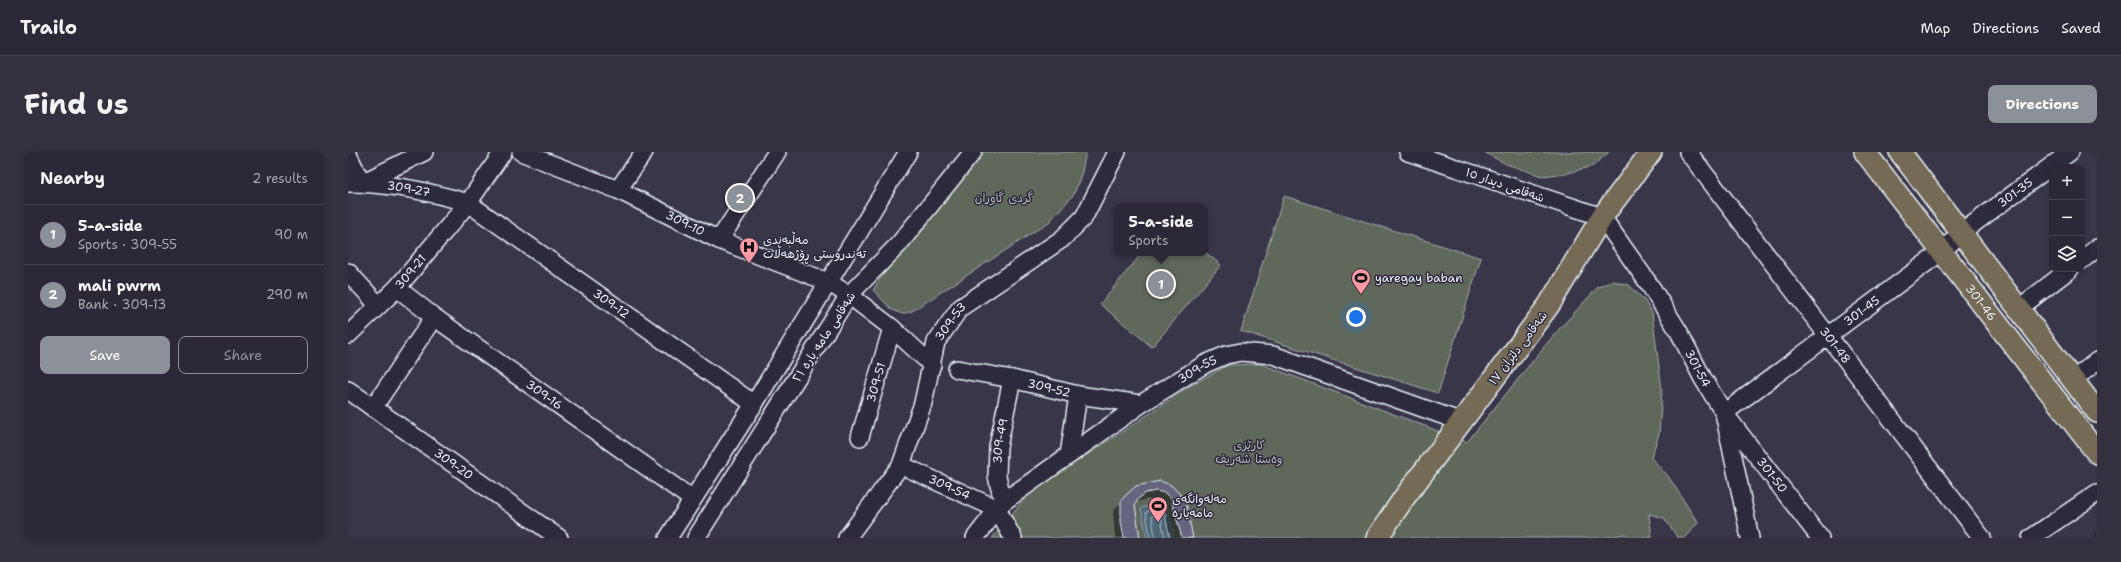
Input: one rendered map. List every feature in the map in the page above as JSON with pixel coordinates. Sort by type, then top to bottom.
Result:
[{"type":"main road","name":"شەقامی دلێران ١٧","points":[[1377,538],[1404,498],[1549,305],[1602,217],[1651,152]]},
{"type":"main road","name":"301-46","points":[[1864,152],[2097,453]]},
{"type":"main road","points":[[1900,152],[2097,412]]},
{"type":"street","points":[[348,155],[355,183],[424,152]]},
{"type":"street","name":"309-21","points":[[348,335],[397,288],[468,203],[503,152]]},
{"type":"street","name":"309-10","points":[[521,152],[618,190],[719,240],[828,282],[849,295]]},
{"type":"street","points":[[618,190],[644,152]]},
{"type":"street","points":[[719,240],[777,152]]},
{"type":"street","name":"شەقامی مامە یارە ٢١","points":[[668,538],[754,404],[908,152]]},
{"type":"street","name":"شەقامی مامە یارە ٢١","points":[[696,538],[849,295],[899,244],[973,152]]},
{"type":"street","name":"309-53","points":[[847,538],[901,465],[923,403],[936,342],[960,308],[1062,239],[1084,217],[1117,152]]},
{"type":"street","name":"شەقامی دیدار ١٥","points":[[1408,152],[1602,217]]},
{"type":"street","name":"301-48","points":[[1688,152],[1982,538]]},
{"type":"street","name":"301-35","points":[[1941,252],[1961,233],[2062,154]]},
{"type":"street","name":"309-27","points":[[355,183],[375,183],[429,192],[468,203]]},
{"type":"street","name":"309-12","points":[[468,203],[754,404]]},
{"type":"street","name":"301-54","points":[[1602,217],[1659,300],[1724,413],[1750,538]]},
{"type":"street","points":[[2085,258],[2097,248]]},
{"type":"street","name":"301-45","points":[[1724,413],[1941,252]]},
{"type":"street","points":[[348,272],[378,305]]},
{"type":"street","points":[[2018,309],[2066,272]]},
{"type":"street","name":"309-16","points":[[397,288],[434,317],[692,499]]},
{"type":"street","points":[[849,295],[892,328],[932,365]]},
{"type":"street","points":[[373,408],[434,317]]},
{"type":"street","name":"309-51","points":[[860,437],[892,328]]},
{"type":"street","name":"309-55","points":[[975,538],[1000,505],[1141,404],[1205,364],[1226,355],[1241,352],[1256,352],[1273,355],[1462,422]]},
{"type":"street","points":[[2073,380],[2097,361]]},
{"type":"street","name":"309-52","points":[[957,369],[1012,379],[1078,395],[1141,404]]},
{"type":"street","name":"309-49","points":[[1012,379],[998,447],[997,476],[1000,505],[1013,538]]},
{"type":"street","name":"309-20","points":[[348,390],[558,538]]},
{"type":"street","points":[[1069,455],[1078,395]]},
{"type":"street","name":"301-50","points":[[1724,413],[1820,538]]},
{"type":"street","name":"309-54","points":[[901,465],[1000,505]]},
{"type":"street","points":[[2031,538],[2097,493]]},
{"type":"green space","name":"گردی گاوران","points":[[981,152],[1086,152],[1082,172],[1074,194],[1049,222],[912,311],[902,314],[891,309],[873,290],[880,279]]},
{"type":"green space","points":[[1484,152],[1609,152],[1593,166],[1568,173],[1542,176],[1506,164]]},
{"type":"green space","name":"yaregay baban","points":[[1284,196],[1481,258],[1438,393],[1241,331]]},
{"type":"green space","points":[[1208,254],[1221,265],[1152,347],[1100,304],[1140,256],[1208,256]]},
{"type":"green space","name":"کارێزی وەستا شەریف","points":[[1613,281],[1629,285],[1644,300],[1652,312],[1662,390],[1659,434],[1651,458],[1668,476],[1698,523],[1684,538],[1678,538],[1664,518],[1649,514],[1652,538],[1629,538],[1625,534],[1603,538],[992,538],[1030,492],[1190,386],[1228,365],[1261,364],[1467,442],[1553,336],[1598,287]]},
{"type":"water","name":"مەلەوانگەی مامەیارە","points":[[1166,502],[1174,538],[1147,538],[1141,508]]},
{"type":"building","name":"مەلەوانگەی مامەیارە","points":[[1160,481],[1171,485],[1186,503],[1193,538],[1182,538],[1171,499],[1165,493],[1156,491],[1146,493],[1138,499],[1135,505],[1140,538],[1124,538],[1121,522],[1121,502],[1124,497],[1136,486]]},
{"type":"place","name":"mali pwrm","points":[[740,198]]},
{"type":"place","name":"مەڵبەندی تەندروستی ڕۆژهەڵات","points":[[749,264]]},
{"type":"place","name":"5-a-side","points":[[1161,284]]},
{"type":"place","name":"yaregay baban","points":[[1361,295]]},
{"type":"place","name":"مەلەوانگەی مامەیارە","points":[[1158,523]]}]
